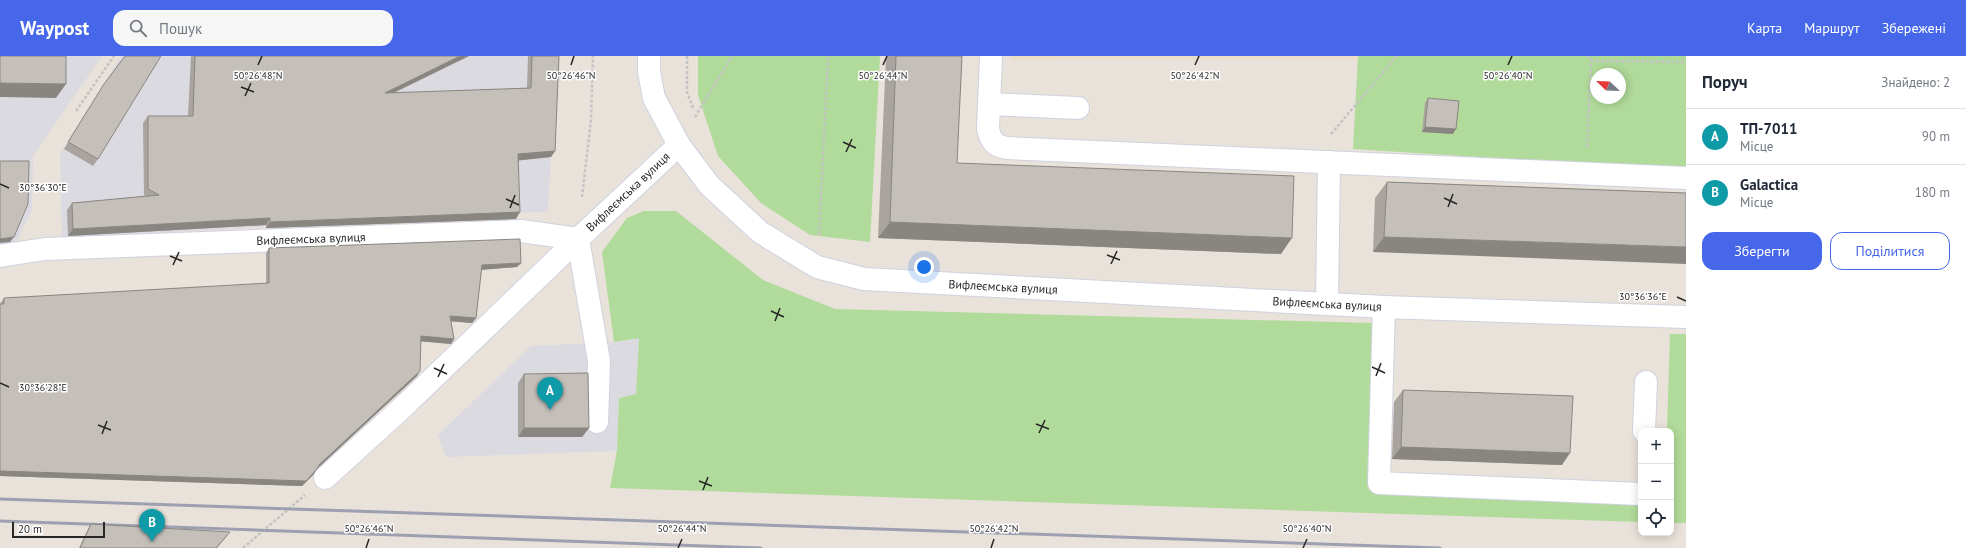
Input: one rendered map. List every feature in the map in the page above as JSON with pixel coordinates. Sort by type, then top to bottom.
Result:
[{"type":"street","points":[[649,56],[649,72],[654,98],[679,145]]},
{"type":"street","points":[[991,56],[988,129],[991,141],[998,146],[1007,148],[1686,178]]},
{"type":"street","points":[[989,104],[1078,108]]},
{"type":"street","name":"Вифлеємська вулиця","points":[[0,256],[45,249],[521,231],[578,239],[679,145],[708,186],[760,232],[817,267],[864,279],[1384,307],[1686,317]]},
{"type":"street","points":[[1318,162],[1327,304]]},
{"type":"street","points":[[578,239],[599,361],[597,422]]},
{"type":"street","points":[[325,478],[403,406],[578,239]]},
{"type":"street","points":[[1384,307],[1379,483],[1638,494]]},
{"type":"street","points":[[1644,428],[1646,382]]},
{"type":"path","points":[[76,111],[114,56]]},
{"type":"path","points":[[578,239],[591,120],[593,56]]},
{"type":"path","points":[[687,56],[687,92],[696,116]]},
{"type":"path","points":[[679,145],[732,56]]},
{"type":"path","points":[[817,267],[828,56]]},
{"type":"path","points":[[1318,162],[1397,56]]},
{"type":"path","points":[[1586,174],[1590,61],[1588,56]]},
{"type":"path","points":[[1590,61],[1686,62]]},
{"type":"path","points":[[243,548],[325,478]]},
{"type":"shaded area","points":[[0,56],[102,56],[33,156],[32,210],[14,247],[0,247]]},
{"type":"shaded area","points":[[121,56],[556,56],[548,212],[450,215],[354,222],[62,238],[60,154]]},
{"type":"shaded area","points":[[1012,56],[1358,56],[1358,59],[1011,60]]},
{"type":"shaded area","points":[[639,338],[636,394],[619,398],[617,451],[446,457],[438,435],[531,346],[614,342]]},
{"type":"green space","points":[[698,56],[880,56],[870,242],[810,235],[761,203],[718,156],[698,95]]},
{"type":"green space","points":[[1358,56],[1686,56],[1686,170],[1353,149]]},
{"type":"green space","points":[[644,211],[676,211],[763,280],[835,309],[1372,323],[1369,487],[1638,496],[1638,522],[610,488],[617,451],[619,398],[636,394],[639,338],[614,342],[602,252],[627,218]]},
{"type":"green space","points":[[1670,334],[1686,334],[1686,523],[1674,523],[1674,428],[1667,428]]},
{"type":"building","points":[[0,56],[66,56],[66,84],[0,83]]},
{"type":"building","points":[[125,56],[161,56],[98,159],[68,142],[104,84]]},
{"type":"building","points":[[195,56],[460,56],[385,93],[531,88],[532,56],[559,56],[555,151],[518,154],[520,212],[270,222],[270,218],[73,229],[72,203],[159,195],[148,189],[148,116],[193,116]]},
{"type":"building","points":[[896,56],[962,56],[957,163],[1294,176],[1292,238],[890,222]]},
{"type":"building","points":[[1428,98],[1459,101],[1456,129],[1425,127]]},
{"type":"building","points":[[0,161],[29,161],[28,204],[14,237],[0,239]]},
{"type":"building","points":[[1387,182],[1686,193],[1686,247],[1384,237]]},
{"type":"building","points":[[520,239],[521,263],[482,265],[476,318],[450,316],[454,339],[421,336],[420,371],[320,464],[306,481],[0,471],[0,304],[4,304],[4,298],[269,283],[269,248]]},
{"type":"building","points":[[588,373],[589,428],[524,428],[524,374]]},
{"type":"building","points":[[1403,390],[1573,396],[1570,453],[1401,447]]},
{"type":"building","points":[[91,524],[230,532],[216,548],[80,548]]},
{"type":"railway","points":[[0,499],[1440,548]]},
{"type":"railway","points":[[0,521],[761,548]]},
{"type":"place","name":"ТП-7011","points":[[550,410]]},
{"type":"place","name":"Galactica","points":[[152,542]]}]
